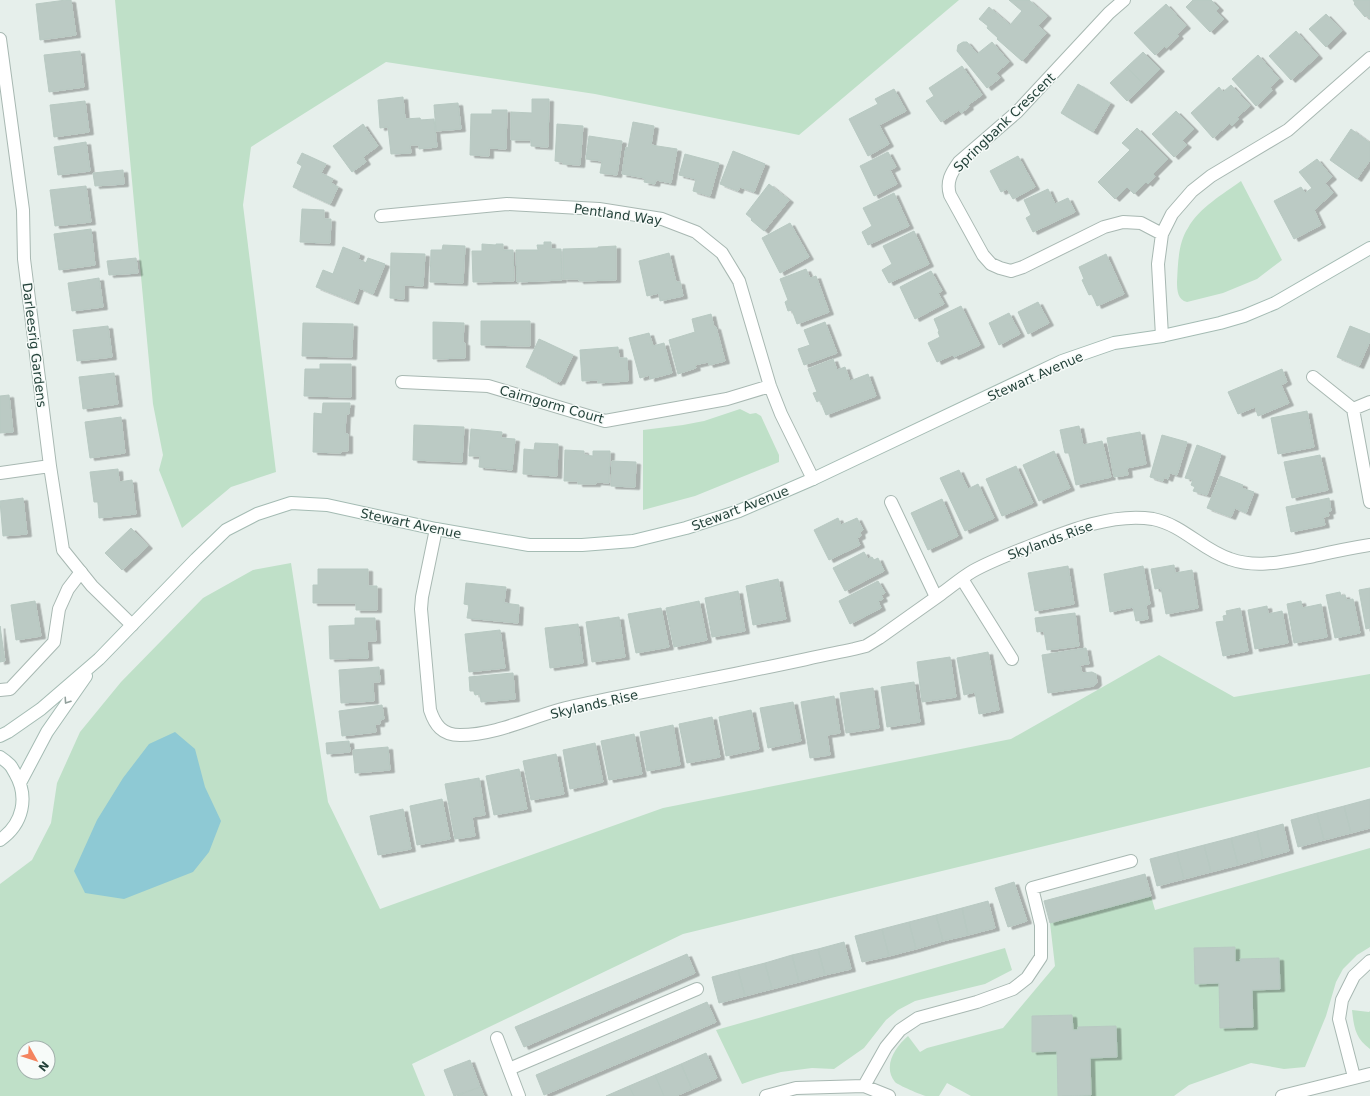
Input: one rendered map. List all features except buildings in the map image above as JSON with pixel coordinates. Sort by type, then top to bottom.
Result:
[{"type":"street","name":"Springbank Crescent","points":[[1124,0],[1109,13],[1017,112],[959,162],[952,171],[947,188],[983,255],[990,264],[1011,271],[1023,267],[1104,226],[1123,222],[1141,223],[1162,234]]},
{"type":"street","name":"Darleesrig Gardens","points":[[0,39],[23,210],[24,259],[50,466],[63,550],[92,586],[132,625]]},
{"type":"street","points":[[1162,336],[1158,264],[1162,234],[1172,214],[1192,191],[1211,176],[1288,130],[1370,58]]},
{"type":"street","name":"Pentland Way","points":[[381,216],[507,204],[599,209],[662,219],[696,232],[722,253],[738,281],[770,386],[781,414],[813,479]]},
{"type":"street","name":"Stewart Avenue","points":[[0,736],[8,732],[41,708],[99,659],[226,530],[257,514],[291,504],[326,505],[436,529],[529,545],[582,545],[633,541],[686,528],[739,511],[813,479],[1062,361],[1114,344],[1162,336],[1244,316],[1274,303],[1370,248]]},
{"type":"street","points":[[1313,377],[1353,409],[1370,502]]},
{"type":"street","name":"Cairngorm Court","points":[[402,382],[488,386],[605,421],[727,399],[770,386]]},
{"type":"street","points":[[1353,409],[1370,402]]},
{"type":"street","points":[[0,473],[50,466]]},
{"type":"street","points":[[891,502],[936,597]]},
{"type":"street","name":"Skylands Rise","points":[[436,529],[421,609],[430,710],[434,721],[440,728],[448,733],[459,735],[502,728],[573,706],[866,646],[972,572],[1000,558],[1052,537],[1080,527],[1105,521],[1129,518],[1153,519],[1171,524],[1210,550],[1230,559],[1252,564],[1276,563],[1370,544]]},
{"type":"street","points":[[0,690],[10,689],[54,642],[59,609],[68,589],[81,572]]},
{"type":"street","points":[[962,579],[1012,659]]},
{"type":"street","name":"Stewart Avenue","points":[[20,783],[47,732],[69,698],[99,659]]},
{"type":"street","points":[[0,757],[10,765],[20,783],[23,796],[21,811],[16,824],[7,835],[0,840]]},
{"type":"street","points":[[864,1086],[886,1047],[900,1030],[918,1018],[977,1002],[1013,989],[1027,978],[1041,956],[1041,925],[1032,888],[1131,861]]},
{"type":"street","points":[[1354,1077],[1339,1019],[1342,1000],[1354,976],[1370,961]]},
{"type":"street","points":[[509,1069],[697,989]]},
{"type":"street","points":[[496,1038],[520,1096]]},
{"type":"street","points":[[1282,1096],[1370,1074]]},
{"type":"street","points":[[766,1096],[796,1088],[864,1086],[889,1096]]},
{"type":"green space","points":[[115,0],[959,0],[799,135],[595,94],[386,62],[251,147],[243,205],[276,472],[231,487],[182,528],[159,470],[163,455],[153,404]]},
{"type":"green space","points":[[1241,181],[1282,260],[1257,279],[1223,293],[1187,302],[1184,301],[1180,297],[1177,289],[1179,254],[1182,240],[1198,214],[1219,196]]},
{"type":"green space","points":[[740,409],[750,414],[756,413],[761,416],[779,455],[779,462],[695,496],[643,510],[643,430],[704,421]]},
{"type":"green space","points":[[291,563],[328,802],[380,909],[663,808],[1011,739],[1159,655],[1234,697],[1370,674],[1370,767],[683,934],[412,1064],[425,1096],[0,1096],[0,884],[32,860],[51,823],[57,783],[80,732],[121,682],[203,598],[253,570]]},
{"type":"green space","points":[[1370,848],[1370,947],[1357,955],[1343,969],[1336,982],[1326,1016],[1305,1067],[1284,1069],[1251,1063],[1189,1085],[1174,1096],[971,1096],[947,1083],[939,1096],[926,1096],[895,1082],[891,1076],[890,1063],[892,1057],[899,1045],[908,1036],[920,1052],[927,1048],[1003,1028],[1055,966],[1050,923],[1151,896],[1155,910]]},
{"type":"green space","points":[[1005,948],[1012,970],[985,984],[915,1001],[898,1010],[886,1020],[864,1048],[834,1069],[812,1068],[781,1072],[742,1084],[716,1030]]},
{"type":"green space","points":[[1352,1010],[1370,1011],[1370,1049],[1361,1041],[1356,1032]]},
{"type":"water","points":[[175,732],[195,749],[205,787],[221,821],[209,852],[193,872],[124,899],[85,893],[74,871],[97,820],[123,778],[149,744]]}]
